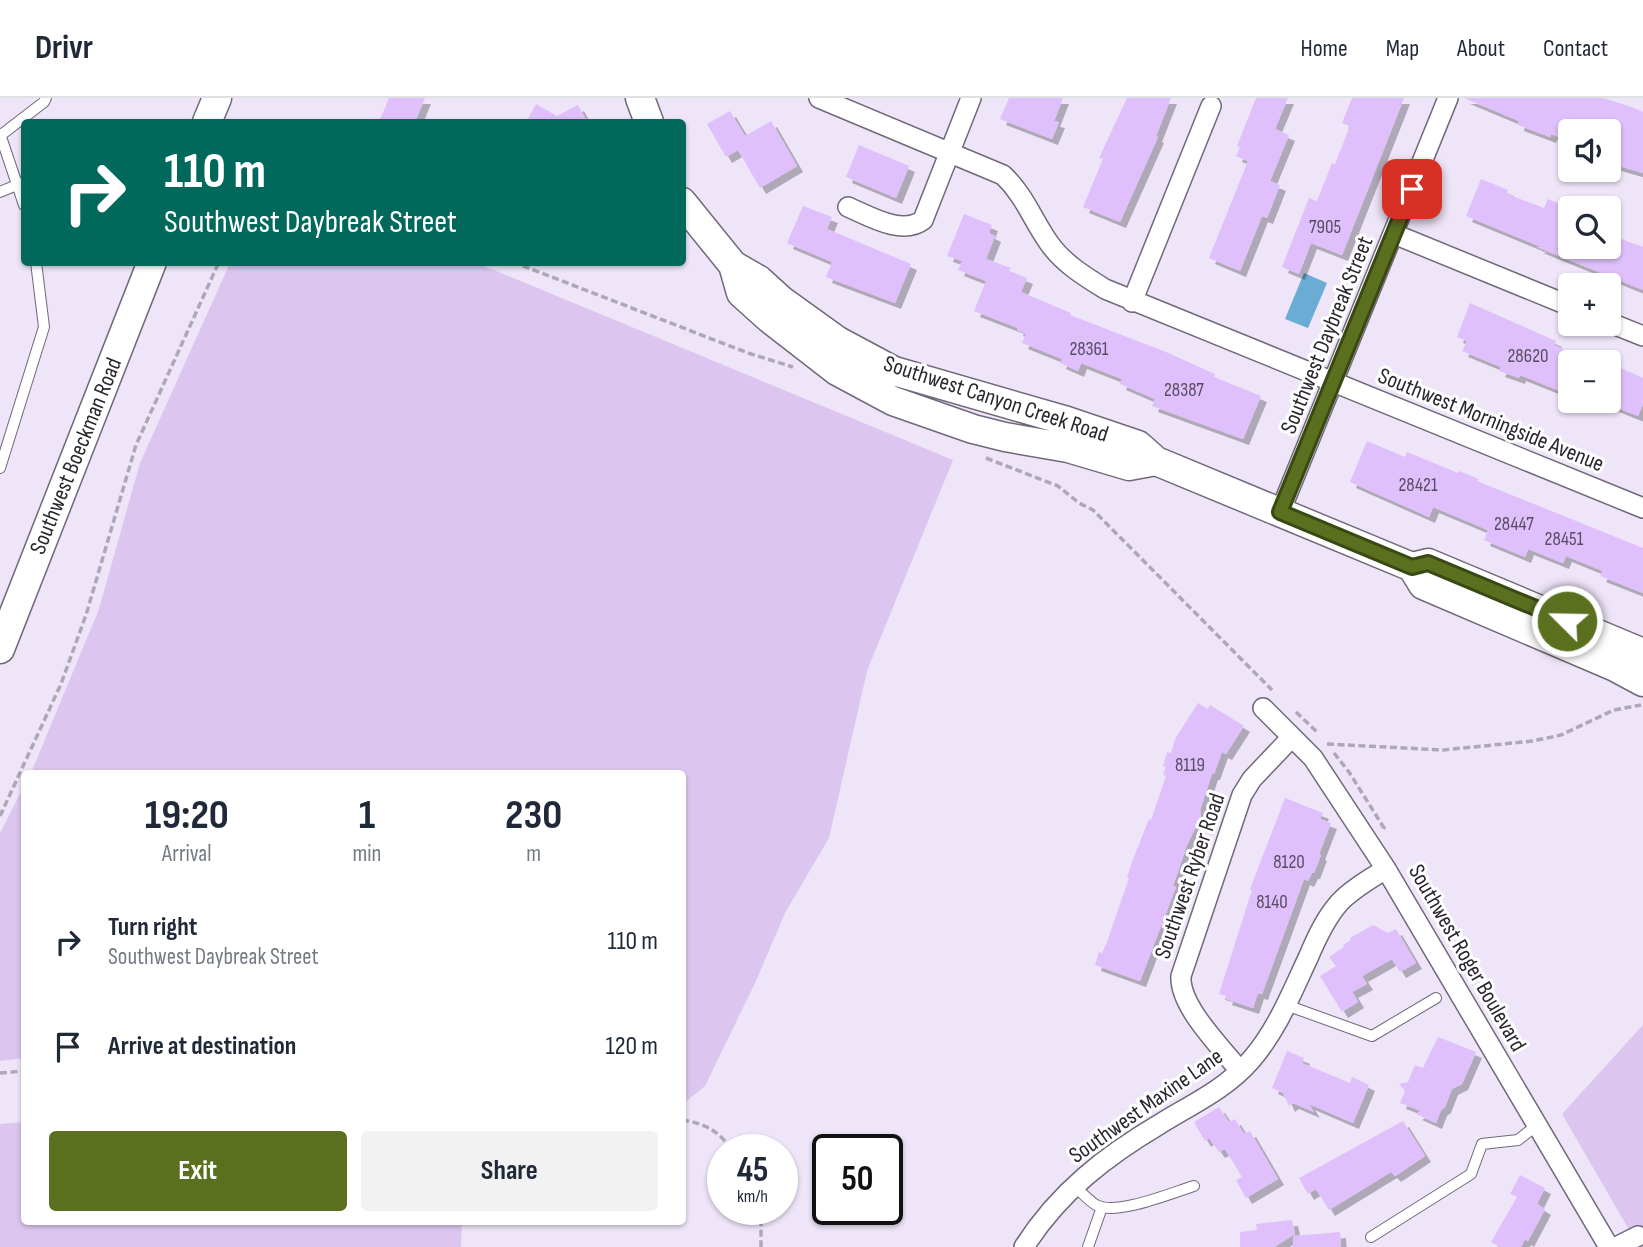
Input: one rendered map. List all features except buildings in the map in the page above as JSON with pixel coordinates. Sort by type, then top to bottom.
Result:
[{"type":"main road","points":[[208,119],[217,98]]},
{"type":"main road","points":[[640,98],[648,119]]},
{"type":"main road","name":"Southwest Canyon Creek Road","points":[[686,207],[733,265],[759,280],[781,300],[838,341],[894,371],[1067,421],[1138,445],[1156,461],[1412,567],[1423,585],[1615,667],[1643,682]]},
{"type":"main road","name":"Southwest Canyon Creek Road","points":[[733,265],[741,293],[770,320],[816,357],[862,386],[893,401],[973,429],[1068,448],[1129,466],[1156,461]]},
{"type":"main road","name":"Southwest Boeckman Road","points":[[0,649],[150,266]]},
{"type":"main road","name":"Southwest Canyon Creek Road","points":[[1412,567],[1428,563],[1643,653]]},
{"type":"street","name":"Southwest Morningside Avenue","points":[[819,98],[1003,175],[1022,196],[1050,245],[1067,263],[1105,289],[1643,508]]},
{"type":"street","points":[[848,207],[890,224],[906,227],[915,226],[923,219],[971,98]]},
{"type":"street","name":"Southwest Daybreak Street","points":[[1280,512],[1335,382],[1447,98]]},
{"type":"street","points":[[1132,302],[1211,107]]},
{"type":"street","points":[[1394,234],[1558,301]]},
{"type":"street","points":[[1621,327],[1643,336]]},
{"type":"street","name":"Southwest Roger Boulevard","points":[[1268,700],[1292,737],[1313,758],[1386,869],[1609,1247]]},
{"type":"street","name":"Southwest Ryber Road","points":[[1240,1071],[1188,1004],[1181,990],[1181,976],[1242,795],[1252,779],[1292,737]]},
{"type":"street","name":"Southwest Maxine Lane","points":[[1024,1247],[1043,1219],[1074,1185],[1117,1150],[1210,1095],[1240,1071],[1262,1047],[1286,1005],[1320,932],[1337,905],[1386,869]]},
{"type":"street","points":[[1616,1247],[1638,1236]]},
{"type":"lane","points":[[0,192],[21,183],[0,134],[46,98]]},
{"type":"lane","points":[[0,468],[44,327],[36,266]]},
{"type":"lane","points":[[1286,1005],[1372,1036],[1436,998]]},
{"type":"lane","points":[[1371,1237],[1471,1174],[1482,1144],[1518,1140],[1536,1125]]},
{"type":"lane","points":[[1074,1185],[1089,1200],[1102,1207],[1123,1207],[1194,1186]]},
{"type":"lane","points":[[1088,1247],[1102,1207]]},
{"type":"path","points":[[0,816],[65,672],[103,561],[136,445],[217,266]]},
{"type":"path","points":[[523,266],[774,363],[794,367],[816,357]]},
{"type":"path","points":[[973,429],[983,457],[1058,486],[1079,503],[1093,510],[1268,700]]},
{"type":"path","points":[[1290,706],[1329,746],[1443,750],[1533,741],[1561,735],[1614,710],[1643,704]]},
{"type":"path","points":[[0,1073],[21,1071]]},
{"type":"path","points":[[686,1122],[705,1125],[719,1134]]},
{"type":"path","points":[[761,1225],[761,1247]]},
{"type":"shaded area","points":[[229,266],[484,266],[953,460],[867,671],[829,838],[785,913],[756,981],[705,1086],[686,1102],[686,770],[32,770],[99,609],[140,463]]},
{"type":"shaded area","points":[[21,792],[21,1058],[0,1061],[0,833]]},
{"type":"shaded area","points":[[1643,1025],[1643,1247],[1639,1247],[1562,1114]]},
{"type":"shaded area","points":[[21,1122],[21,1225],[462,1225],[461,1247],[0,1247],[0,1124]]},
{"type":"water","points":[[1304,273],[1327,283],[1308,328],[1285,319]]},
{"type":"route","points":[[1412,189],[1280,512],[1412,567],[1428,563],[1567,621]]}]
